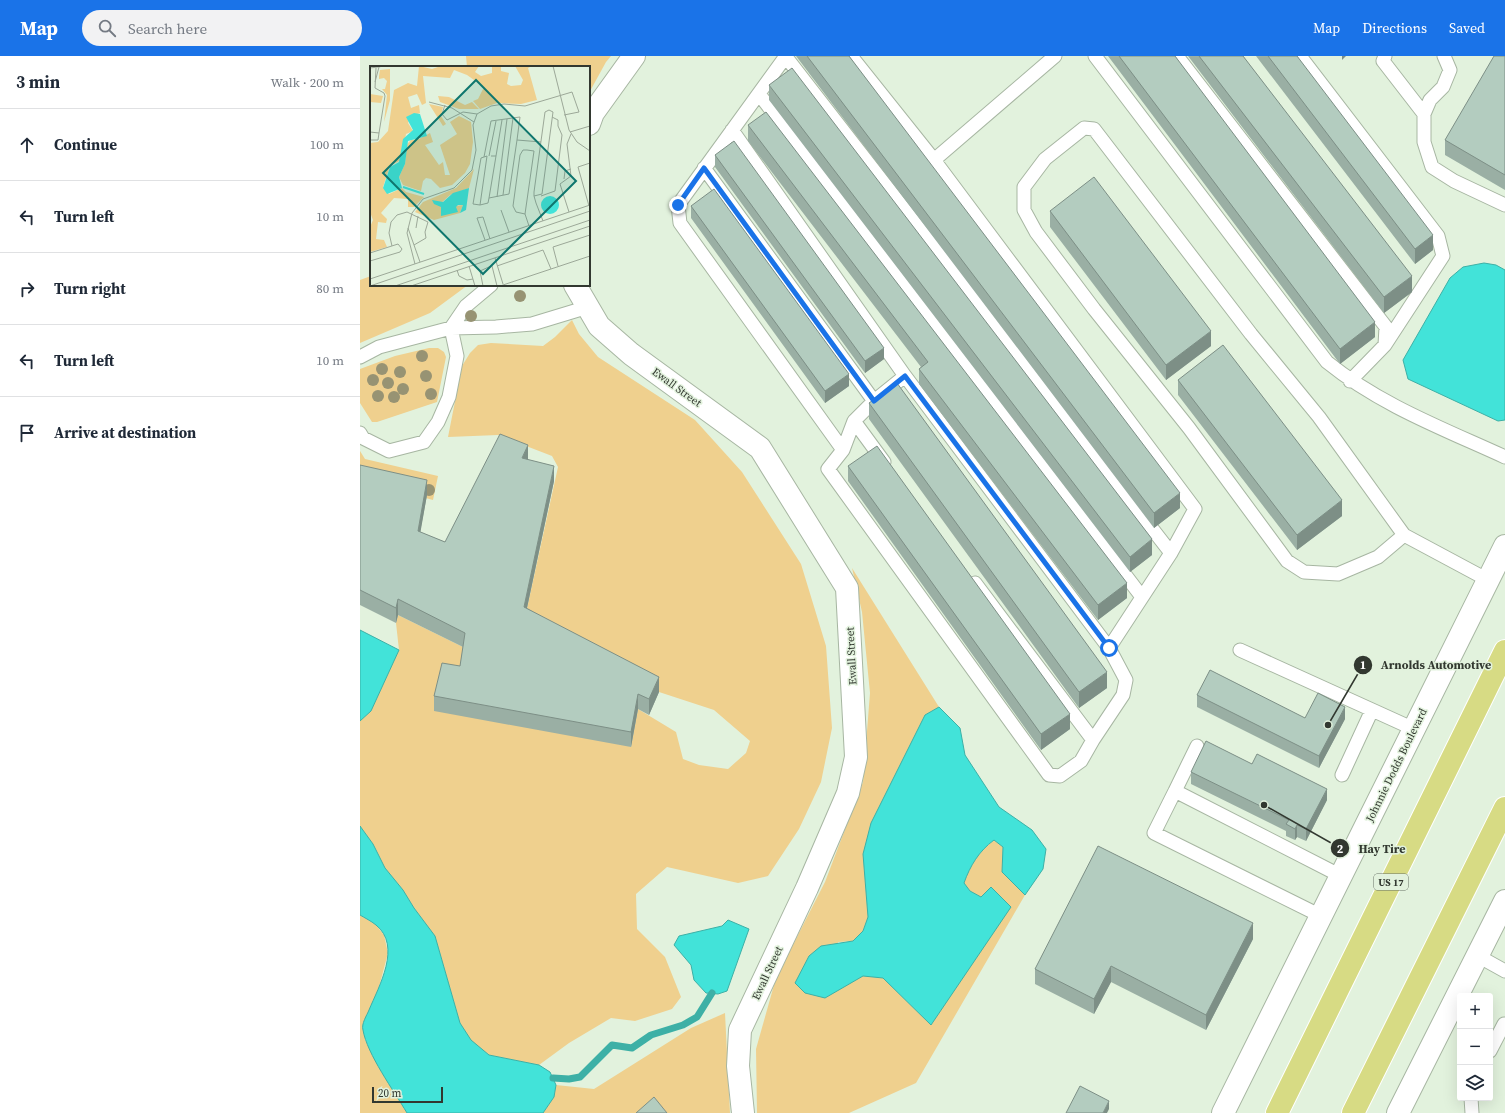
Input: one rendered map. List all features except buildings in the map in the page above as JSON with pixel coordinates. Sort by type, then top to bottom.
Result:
[{"type":"highway","name":"US 17","points":[[1277,1113],[1505,651]]},
{"type":"highway","points":[[1353,1113],[1505,808]]},
{"type":"street","points":[[590,121],[593,113],[634,56]]},
{"type":"street","name":"Ewall Street","points":[[576,286],[599,326],[631,354],[760,448],[848,588],[856,757],[848,793],[807,888],[740,1030],[738,1066],[743,1113]]},
{"type":"street","name":"Johnnie Dodds Boulevard","points":[[1223,1113],[1505,546]]},
{"type":"street","points":[[1398,1113],[1505,901]]},
{"type":"lane","points":[[843,450],[680,223],[678,205],[786,56],[1171,553]]},
{"type":"lane","points":[[851,56],[934,160],[1195,508],[1171,553],[1109,648]]},
{"type":"lane","points":[[934,160],[1055,56]]},
{"type":"lane","points":[[1095,56],[1328,362],[1350,381],[1400,408],[1505,457]]},
{"type":"lane","points":[[1177,56],[1386,327],[1386,345]]},
{"type":"lane","points":[[1300,56],[1438,236],[1443,256],[1386,345],[1350,381]]},
{"type":"lane","points":[[1385,56],[1383,61],[1424,114]]},
{"type":"lane","points":[[1444,56],[1450,70],[1442,87],[1430,100],[1424,114],[1424,142],[1432,166],[1454,181],[1505,205]]},
{"type":"lane","points":[[759,94],[1142,597]]},
{"type":"lane","points":[[1404,535],[1378,556],[1338,574],[1304,572],[1287,561],[1189,428],[1094,309],[1045,244],[1024,210],[1024,187],[1045,159],[1084,128],[1094,129],[1251,334],[1319,417],[1404,535],[1488,580]]},
{"type":"lane","points":[[732,130],[905,376],[1109,648],[1126,680],[1123,695],[1081,761],[1060,776],[1049,774],[828,469],[843,450],[854,421],[874,401],[905,376]]},
{"type":"lane","points":[[704,168],[874,401]]},
{"type":"lane","points":[[360,433],[363,438],[389,451],[424,442],[438,422],[449,397],[457,356],[451,328],[466,306],[489,286]]},
{"type":"lane","points":[[360,357],[379,347],[451,328],[496,327],[532,324],[588,307]]},
{"type":"lane","points":[[854,421],[892,472]]},
{"type":"lane","points":[[969,574],[1093,740]]},
{"type":"lane","points":[[1240,650],[1414,729]]},
{"type":"lane","points":[[1342,775],[1372,710]]},
{"type":"lane","points":[[1197,746],[1154,832],[1321,916]]},
{"type":"lane","points":[[1175,791],[1341,876]]},
{"type":"lane","points":[[1478,956],[1505,971]]},
{"type":"lane","points":[[1493,1045],[1505,1023]]},
{"type":"lane","points":[[1471,1101],[1472,1113]]},
{"type":"shaded area","points":[[466,56],[611,56],[606,62],[590,91],[590,66],[467,66]]},
{"type":"shaded area","points":[[370,276],[370,286],[467,286],[430,313],[360,343],[360,280]]},
{"type":"shaded area","points":[[572,320],[579,334],[598,357],[695,420],[742,472],[801,564],[826,646],[832,728],[821,782],[799,829],[768,876],[738,883],[667,867],[636,894],[637,929],[665,957],[681,997],[672,1009],[635,1021],[611,1018],[569,1043],[539,1065],[489,1055],[471,1041],[460,1023],[435,936],[414,908],[403,890],[385,868],[373,844],[360,826],[360,721],[371,711],[399,650],[396,623],[398,615],[465,648],[631,747],[638,709],[676,732],[683,759],[699,765],[728,769],[746,753],[750,741],[714,710],[659,692],[524,622],[558,467],[552,456],[498,435],[448,437],[462,366],[470,353],[478,345],[491,343],[543,346],[555,337]]},
{"type":"shaded area","points":[[429,348],[438,348],[444,352],[446,357],[437,402],[377,422],[372,422],[360,403],[360,369],[395,356]]},
{"type":"shaded area","points":[[360,451],[365,459],[438,476],[433,500],[360,480]]},
{"type":"shaded area","points":[[852,568],[939,707],[925,715],[863,854],[868,917],[863,931],[853,941],[838,942],[825,998],[863,975],[883,978],[931,1025],[991,887],[981,897],[970,891],[964,883],[969,870],[976,859],[994,840],[1003,847],[1002,872],[1025,895],[916,1083],[849,1113],[757,1113],[756,1049],[776,978],[825,882],[863,782],[870,693],[862,612]]},
{"type":"shaded area","points":[[360,915],[376,925],[384,935],[388,953],[365,1040],[407,1113],[360,1113]]},
{"type":"shaded area","points":[[725,1013],[730,1113],[543,1113],[554,1097],[556,1085],[594,1089],[691,1028]]},
{"type":"water","points":[[1484,263],[1496,265],[1505,270],[1505,420],[1498,421],[1408,379],[1403,360],[1450,278],[1463,267]]},
{"type":"water","points":[[360,630],[399,650],[371,711],[360,721]]},
{"type":"water","points":[[939,707],[960,728],[965,755],[999,807],[1032,830],[1046,849],[1043,869],[1025,895],[1002,872],[1003,847],[994,840],[976,859],[964,883],[970,891],[981,897],[991,887],[1011,907],[931,1025],[883,978],[863,976],[825,998],[805,993],[795,983],[809,956],[821,946],[853,941],[863,931],[868,917],[863,854],[871,823],[925,715]]},
{"type":"water","points":[[360,826],[373,844],[385,868],[403,890],[414,908],[435,936],[460,1023],[471,1040],[489,1055],[539,1065],[550,1072],[556,1085],[554,1097],[543,1113],[407,1113],[375,1061],[366,1040],[363,1028],[364,1020],[378,990],[388,955],[384,934],[376,925],[360,915]]},
{"type":"water","points":[[728,920],[749,929],[727,991],[718,994],[706,993],[694,980],[691,965],[674,945],[679,936],[722,926]]},
{"type":"waterway","points":[[553,1078],[569,1079],[580,1077],[612,1045],[632,1048],[651,1035],[683,1025],[697,1017],[712,993]]},
{"type":"place","name":"Arnolds Automotive","points":[[1328,725]]},
{"type":"place","name":"Hay Tire","points":[[1264,805]]},
{"type":"route","points":[[678,205],[704,168],[874,401],[905,376],[1109,648]]}]
